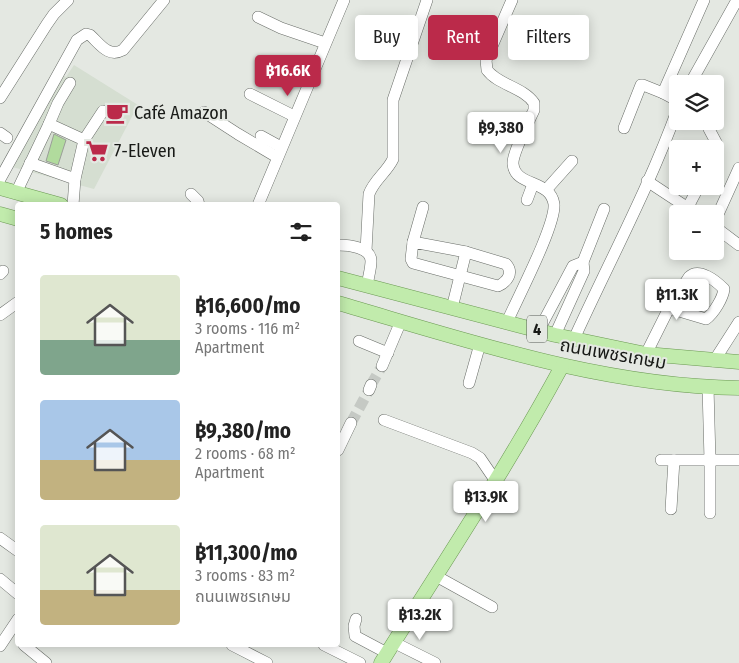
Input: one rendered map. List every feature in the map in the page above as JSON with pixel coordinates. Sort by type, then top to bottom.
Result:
[{"type":"main road","points":[[0,188],[50,202]]},
{"type":"main road","points":[[0,214],[15,217]]},
{"type":"main road","name":"ถนนเพชรเกษม","points":[[340,279],[574,339],[646,354],[739,362]]},
{"type":"main road","name":"ถนนเพชรเกษม","points":[[340,304],[562,366],[631,379],[708,387],[739,388]]},
{"type":"main road","points":[[387,653],[546,397],[562,366]]},
{"type":"street","points":[[0,98],[47,24],[68,0]]},
{"type":"street","points":[[0,179],[77,40],[86,34],[90,35],[109,52],[114,54],[123,50],[164,0]]},
{"type":"street","points":[[259,202],[344,0]]},
{"type":"street","points":[[366,251],[370,194],[372,187],[390,166],[393,159],[393,100],[427,0]]},
{"type":"street","points":[[507,322],[552,220],[554,208],[552,198],[546,190],[526,181],[517,173],[512,162],[534,110],[534,103],[522,92],[490,74],[486,66],[486,60],[512,0]]},
{"type":"street","points":[[663,94],[704,0]]},
{"type":"street","points":[[695,75],[737,0]]},
{"type":"street","points":[[258,17],[281,28],[326,43]]},
{"type":"street","points":[[16,193],[58,103],[70,83]]},
{"type":"street","points":[[624,128],[641,86],[643,85],[669,97]]},
{"type":"street","points":[[250,94],[294,116]]},
{"type":"street","points":[[74,202],[75,180],[84,140],[102,111]]},
{"type":"street","points":[[204,112],[238,134],[279,152]]},
{"type":"street","points":[[49,124],[84,140]]},
{"type":"street","points":[[574,339],[597,288],[621,243],[669,129]]},
{"type":"street","points":[[261,136],[279,152]]},
{"type":"street","points":[[546,190],[572,161]]},
{"type":"street","points":[[30,163],[75,180]]},
{"type":"street","points":[[722,205],[739,168]]},
{"type":"street","points":[[647,181],[683,205]]},
{"type":"street","points":[[527,200],[533,184]]},
{"type":"street","points":[[191,194],[198,202]]},
{"type":"street","points":[[413,242],[466,252],[506,264],[509,267],[510,275],[507,280],[498,286],[459,278],[413,263],[411,259],[413,242],[423,208]]},
{"type":"street","points":[[555,335],[584,271],[583,262],[604,209]]},
{"type":"street","points":[[724,234],[739,245]]},
{"type":"street","points":[[340,245],[366,251],[372,260],[367,286]]},
{"type":"street","points":[[452,308],[466,252]]},
{"type":"street","points":[[540,330],[574,266],[583,262]]},
{"type":"street","points":[[646,354],[669,308],[688,277],[698,272],[718,283],[724,289],[710,316],[706,319],[669,308]]},
{"type":"street","points":[[554,303],[567,306]]},
{"type":"street","points":[[0,314],[15,304]]},
{"type":"street","points":[[382,366],[401,322]]},
{"type":"street","points":[[714,361],[739,322]]},
{"type":"street","points":[[359,341],[388,354]]},
{"type":"street","points":[[469,383],[480,344]]},
{"type":"street","points":[[708,387],[710,513]]},
{"type":"street","points":[[384,420],[472,453],[480,458],[495,480]]},
{"type":"street","points":[[340,446],[351,423]]},
{"type":"street","points":[[661,460],[739,460]]},
{"type":"street","points":[[670,509],[674,460]]},
{"type":"street","points":[[0,538],[15,549]]},
{"type":"street","points":[[436,576],[492,607]]},
{"type":"street","points":[[0,579],[15,592]]},
{"type":"street","points":[[356,619],[354,626],[355,636],[387,653],[436,663]]},
{"type":"street","points":[[6,640],[15,624]]},
{"type":"street","points":[[26,647],[46,663]]},
{"type":"street","points":[[236,647],[267,663]]},
{"type":"street","points":[[328,647],[360,663]]},
{"type":"shaded area","points":[[74,65],[138,105],[94,189],[5,165],[58,72],[66,77]]},
{"type":"building","points":[[54,134],[66,140],[58,165],[46,161]]},
{"type":"tunnel","points":[[371,385],[382,366]]},
{"type":"tunnel","points":[[351,423],[369,390]]},
{"type":"place","name":"Café Amazon","points":[[117,113]]},
{"type":"place","name":"7-Eleven","points":[[97,151]]}]
